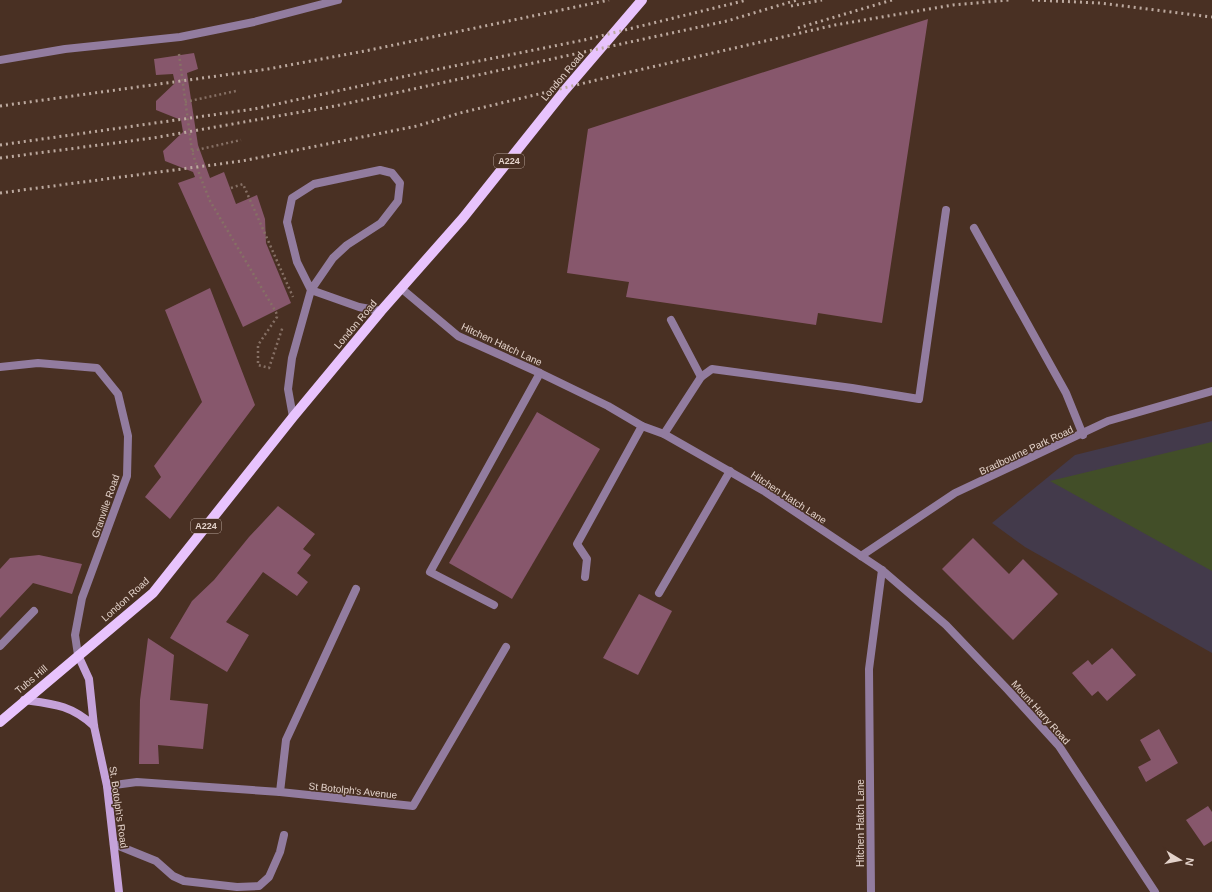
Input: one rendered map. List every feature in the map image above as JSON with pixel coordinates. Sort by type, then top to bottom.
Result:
[{"type":"main road","name":"London Road","points":[[78,656],[152,593],[293,417],[381,311],[402,289],[463,218],[565,90],[642,0]]},
{"type":"main road","name":"Tubs Hill","points":[[0,722],[24,700],[78,656]]},
{"type":"main road","name":"St. Botolph's Road","points":[[78,656],[89,680],[94,726],[107,786],[119,892]]},
{"type":"main road","points":[[24,700],[56,704],[80,713],[94,726]]},
{"type":"street","points":[[0,60],[65,49],[180,37],[254,22],[338,0]]},
{"type":"street","points":[[293,417],[288,389],[292,358],[311,290],[333,258],[347,245],[381,222],[398,202],[400,183],[392,173],[380,170],[314,184],[292,198],[288,222],[297,262],[311,290],[359,307],[381,311]]},
{"type":"street","points":[[664,434],[701,377],[712,369],[919,399],[946,210]]},
{"type":"street","points":[[974,228],[1066,393],[1082,435]]},
{"type":"street","name":"Hitchen Hatch Lane","points":[[402,289],[458,336],[608,406],[642,426],[664,434],[730,471],[882,570],[869,669],[871,892]]},
{"type":"street","points":[[671,320],[701,377]]},
{"type":"street","name":"Granville Road","points":[[0,367],[38,363],[97,368],[118,394],[128,436],[127,476],[82,598],[75,635],[78,656]]},
{"type":"street","points":[[494,605],[430,572],[540,373]]},
{"type":"street","name":"Bradbourne Park Road","points":[[861,556],[955,493],[1082,435],[1108,421],[1212,390]]},
{"type":"street","points":[[584,577],[587,559],[577,544],[642,426]]},
{"type":"street","points":[[659,593],[730,471]]},
{"type":"street","name":"Mount Harry Road","points":[[882,570],[946,625],[1058,746],[1155,892]]},
{"type":"street","points":[[280,792],[286,740],[356,589]]},
{"type":"street","points":[[0,646],[34,611]]},
{"type":"street","name":"St Botolph's Avenue","points":[[107,786],[137,782],[280,792],[413,806],[506,647]]},
{"type":"street","points":[[114,844],[151,858],[173,876],[184,881],[237,886],[258,886],[269,877],[280,852],[284,835]]},
{"type":"path","points":[[179,63],[192,151],[200,176],[210,201],[276,312],[277,317],[258,345],[258,364],[269,368],[279,335],[285,322]]},
{"type":"path","points":[[185,102],[236,91]]},
{"type":"path","points":[[192,151],[241,140]]},
{"type":"path","points":[[231,188],[243,184],[295,302]]},
{"type":"shaded area","points":[[1212,421],[1212,653],[1025,547],[992,523],[1075,455]]},
{"type":"green space","points":[[1212,442],[1212,571],[1050,481]]},
{"type":"building","points":[[928,19],[882,323],[818,313],[816,325],[626,297],[629,282],[567,273],[588,129]]},
{"type":"building","points":[[194,53],[198,69],[187,73],[198,145],[210,178],[224,172],[236,204],[257,195],[265,219],[266,243],[291,303],[243,327],[178,183],[195,177],[193,172],[165,161],[163,151],[183,132],[181,120],[156,110],[156,101],[175,83],[173,74],[156,75],[154,59]]},
{"type":"building","points":[[210,288],[255,405],[170,519],[145,497],[161,477],[154,466],[202,402],[165,310]]},
{"type":"building","points":[[537,412],[600,449],[512,599],[449,563]]},
{"type":"building","points":[[278,506],[315,534],[303,549],[311,555],[297,573],[308,582],[297,596],[263,572],[226,622],[249,635],[227,672],[170,638],[192,601],[214,580],[249,537]]},
{"type":"building","points":[[973,538],[1009,574],[1023,559],[1058,594],[1013,640],[942,569]]},
{"type":"building","points":[[39,555],[82,564],[72,594],[33,583],[0,618],[0,569],[10,558]]},
{"type":"building","points":[[639,594],[672,611],[638,675],[603,658]]},
{"type":"building","points":[[148,638],[174,655],[170,700],[208,704],[203,749],[158,745],[159,764],[139,764],[140,700]]},
{"type":"building","points":[[1112,648],[1136,675],[1107,701],[1098,691],[1092,696],[1072,673],[1088,660],[1092,665]]},
{"type":"building","points":[[1159,729],[1178,763],[1146,782],[1138,767],[1151,760],[1140,740]]},
{"type":"building","points":[[1208,806],[1212,812],[1212,841],[1204,846],[1186,820]]},
{"type":"railway","points":[[0,106],[268,69],[370,50],[609,0]]},
{"type":"railway","points":[[0,145],[254,109],[434,70],[584,40],[747,0]]},
{"type":"railway","points":[[0,158],[153,138],[335,106],[727,21],[797,0]]},
{"type":"railway","points":[[791,6],[822,0]]},
{"type":"railway","points":[[798,28],[892,0]]},
{"type":"railway","points":[[0,193],[242,161],[417,126],[460,113],[835,25],[953,5],[1009,0]]},
{"type":"railway","points":[[1032,0],[1100,3],[1212,17]]}]
